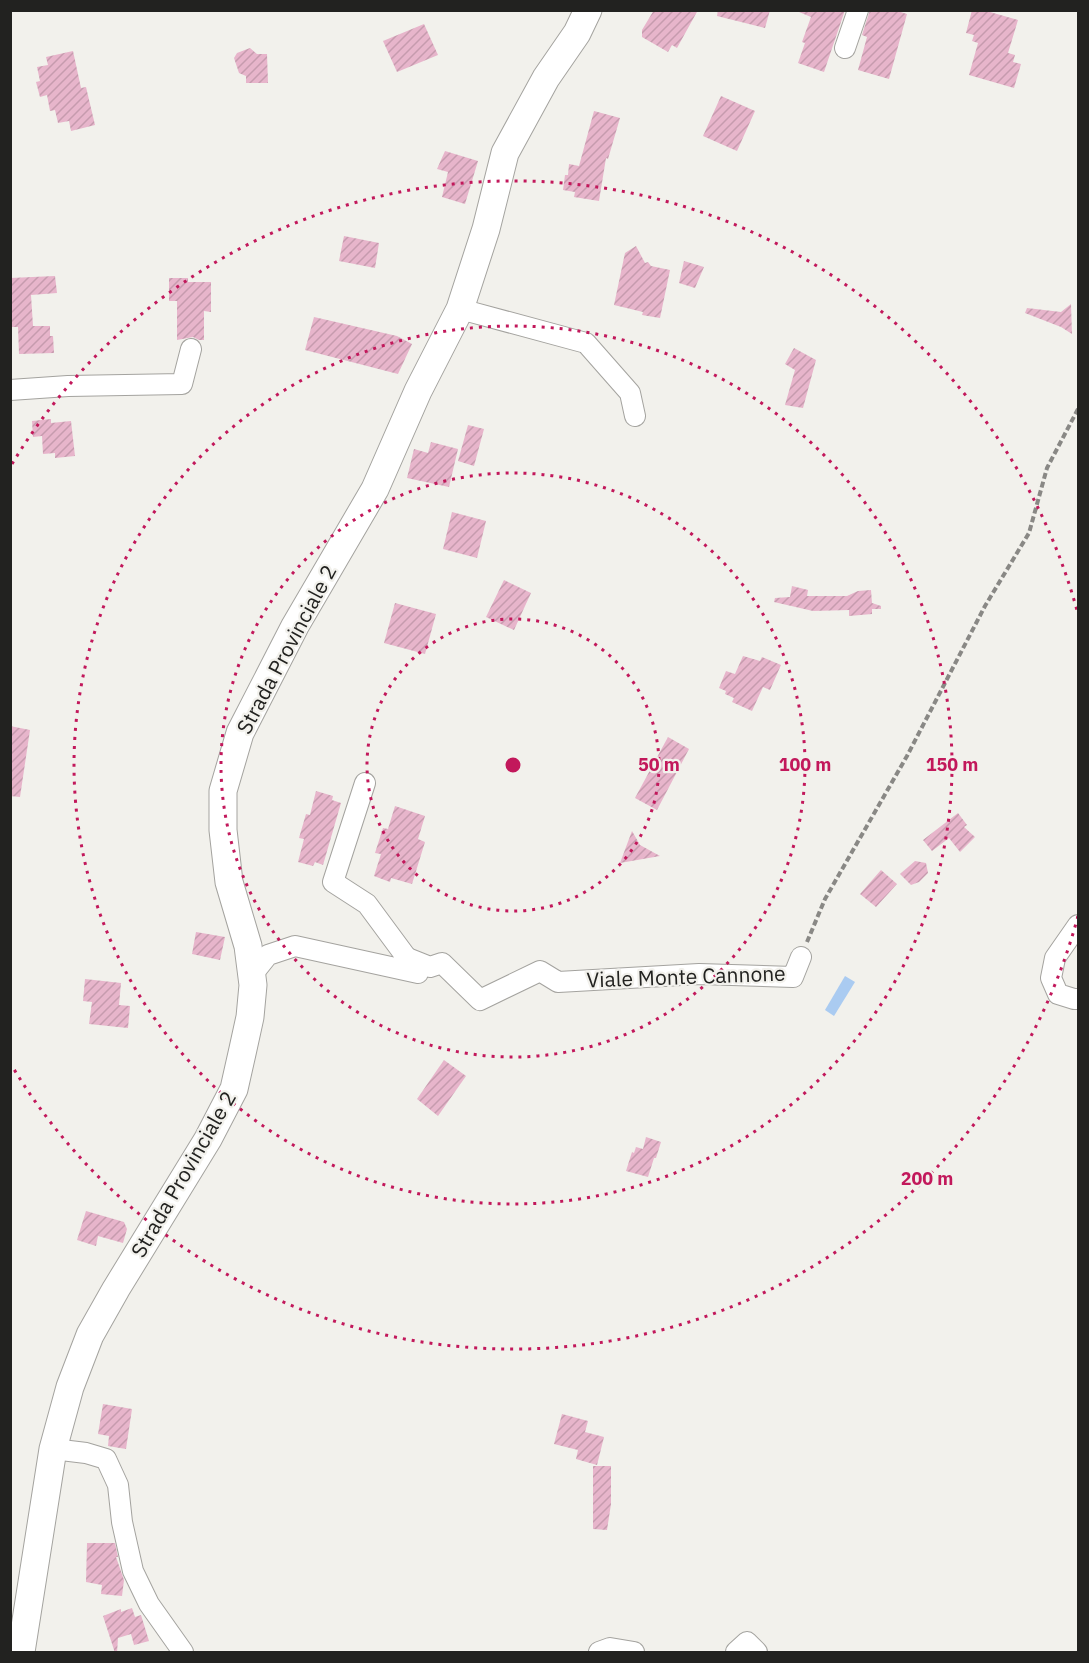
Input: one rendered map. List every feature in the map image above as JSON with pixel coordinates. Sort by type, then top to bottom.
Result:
[{"type":"street","name":"Strada Provinciale 2","points":[[21,1653],[53,1449],[70,1387],[90,1335],[208,1139],[234,1089],[250,1017],[254,985],[248,946],[229,882],[223,830],[223,791],[240,733],[295,626],[375,489],[418,392],[460,309],[486,229],[505,153],[546,78],[577,33],[588,10]]},
{"type":"street","points":[[845,48],[858,10]]},
{"type":"street","points":[[460,309],[586,343],[630,393],[635,416]]},
{"type":"street","points":[[10,390],[68,386],[182,384],[191,349]]},
{"type":"street","points":[[252,975],[268,955],[295,946],[418,973],[367,904],[333,882],[365,783]]},
{"type":"street","points":[[1078,925],[1055,958],[1051,978],[1058,994],[1078,999]]},
{"type":"street","name":"Viale Monte Cannone","points":[[405,957],[430,967],[442,963],[480,1000],[540,971],[558,982],[699,974],[793,976],[801,957]]},
{"type":"street","points":[[53,1449],[86,1453],[106,1459],[118,1485],[122,1522],[133,1571],[149,1604],[183,1653]]},
{"type":"street","points":[[736,1653],[747,1642],[757,1653]]},
{"type":"street","points":[[599,1653],[610,1648],[634,1653]]},
{"type":"path","name":"Viale Monte Cannone","points":[[801,957],[825,899],[907,756],[985,606],[1029,533],[1047,468],[1078,410]]},
{"type":"water","points":[[845,976],[855,982],[834,1016],[825,1010]]},
{"type":"building","points":[[654,10],[698,10],[677,48],[672,45],[668,52],[642,37],[642,30]]},
{"type":"building","points":[[718,10],[770,10],[765,28],[717,16]]},
{"type":"building","points":[[800,10],[845,10],[824,72],[798,63],[805,43],[802,42],[811,17],[799,12]]},
{"type":"building","points":[[870,10],[894,10],[907,14],[889,79],[858,70],[867,37],[862,35]]},
{"type":"building","points":[[972,10],[983,10],[1018,20],[1008,53],[1015,55],[1013,62],[1021,64],[1014,88],[969,75],[978,43],[972,41],[974,35],[966,33]]},
{"type":"building","points":[[424,24],[438,55],[397,72],[383,41]]},
{"type":"building","points":[[250,48],[257,54],[267,54],[268,83],[246,83],[246,76],[239,73],[234,58],[237,53]]},
{"type":"building","points":[[73,51],[81,88],[86,87],[95,125],[71,131],[69,121],[58,123],[55,110],[50,111],[47,95],[40,97],[36,82],[40,81],[37,67],[48,65],[46,57]]},
{"type":"building","points":[[721,96],[755,111],[737,151],[703,136]]},
{"type":"building","points":[[594,111],[620,118],[608,159],[606,158],[599,201],[574,197],[575,192],[563,190],[569,164],[579,166]]},
{"type":"building","points":[[445,151],[478,161],[465,204],[442,197],[448,172],[437,169]]},
{"type":"building","points":[[344,236],[379,243],[375,268],[339,261]]},
{"type":"building","points":[[636,246],[645,263],[670,270],[660,318],[642,315],[643,312],[614,305],[625,253]]},
{"type":"building","points":[[684,261],[704,267],[695,288],[679,283]]},
{"type":"building","points":[[55,276],[57,293],[31,295],[33,326],[50,326],[54,353],[19,354],[18,327],[10,327],[10,278]]},
{"type":"building","points":[[169,278],[188,278],[188,282],[211,282],[211,312],[204,311],[204,340],[193,337],[177,340],[177,301],[169,301]]},
{"type":"building","points":[[1071,304],[1072,334],[1061,327],[1025,313],[1027,308],[1061,312]]},
{"type":"building","points":[[314,317],[397,336],[412,344],[398,374],[305,350]]},
{"type":"building","points":[[794,348],[816,360],[803,408],[785,405],[795,370],[785,364]]},
{"type":"building","points":[[51,419],[51,423],[71,421],[75,456],[55,458],[55,453],[43,454],[42,436],[33,437],[32,421]]},
{"type":"building","points":[[468,425],[484,429],[474,466],[458,461]]},
{"type":"building","points":[[431,442],[458,449],[449,487],[407,478],[414,449],[428,453]]},
{"type":"building","points":[[452,512],[486,521],[477,558],[443,549]]},
{"type":"building","points":[[504,580],[531,593],[514,630],[486,617]]},
{"type":"building","points":[[792,586],[808,590],[807,596],[847,596],[858,591],[871,590],[872,603],[881,606],[881,609],[872,609],[872,614],[849,616],[849,610],[813,611],[774,602],[775,598],[790,597]]},
{"type":"building","points":[[395,603],[436,614],[425,654],[384,643]]},
{"type":"building","points":[[743,656],[760,661],[762,657],[781,665],[770,690],[763,687],[752,711],[732,702],[734,698],[719,688],[726,671],[735,674]]},
{"type":"building","points":[[10,726],[30,730],[20,797],[10,796]]},
{"type":"building","points":[[668,737],[689,749],[657,810],[635,798]]},
{"type":"building","points":[[316,791],[333,796],[332,800],[341,803],[323,865],[315,862],[313,866],[298,862],[304,839],[299,838],[306,814],[310,815]]},
{"type":"building","points":[[395,806],[425,816],[418,839],[425,842],[412,884],[391,878],[390,882],[374,876],[381,854],[375,853],[383,828],[388,829]]},
{"type":"building","points":[[958,813],[967,825],[964,827],[975,837],[960,852],[949,838],[932,851],[923,840]]},
{"type":"building","points":[[632,831],[640,845],[660,856],[620,863]]},
{"type":"building","points":[[915,861],[926,863],[928,873],[919,882],[911,885],[900,874]]},
{"type":"building","points":[[881,870],[897,884],[876,907],[860,894]]},
{"type":"building","points":[[196,932],[225,937],[220,960],[192,954]]},
{"type":"building","points":[[85,979],[121,983],[119,1005],[130,1006],[128,1028],[89,1024],[92,1002],[83,1001]]},
{"type":"building","points":[[444,1060],[466,1076],[438,1116],[417,1099]]},
{"type":"building","points":[[646,1137],[661,1142],[648,1177],[626,1171],[632,1152],[634,1153],[636,1147],[643,1149]]},
{"type":"building","points":[[86,1211],[124,1222],[127,1229],[123,1243],[98,1236],[96,1246],[77,1240]]},
{"type":"building","points":[[103,1404],[132,1409],[126,1449],[108,1446],[109,1436],[98,1434]]},
{"type":"building","points":[[562,1414],[588,1421],[585,1432],[604,1437],[597,1465],[576,1459],[578,1450],[554,1444]]},
{"type":"building","points":[[593,1466],[611,1466],[611,1504],[607,1530],[593,1529]]},
{"type":"building","points":[[87,1543],[115,1543],[118,1557],[116,1557],[124,1580],[122,1596],[101,1594],[102,1585],[86,1582]]},
{"type":"building","points":[[132,1608],[135,1617],[141,1615],[149,1641],[134,1645],[131,1634],[118,1638],[117,1653],[115,1653],[103,1616],[121,1609],[121,1612]]}]
